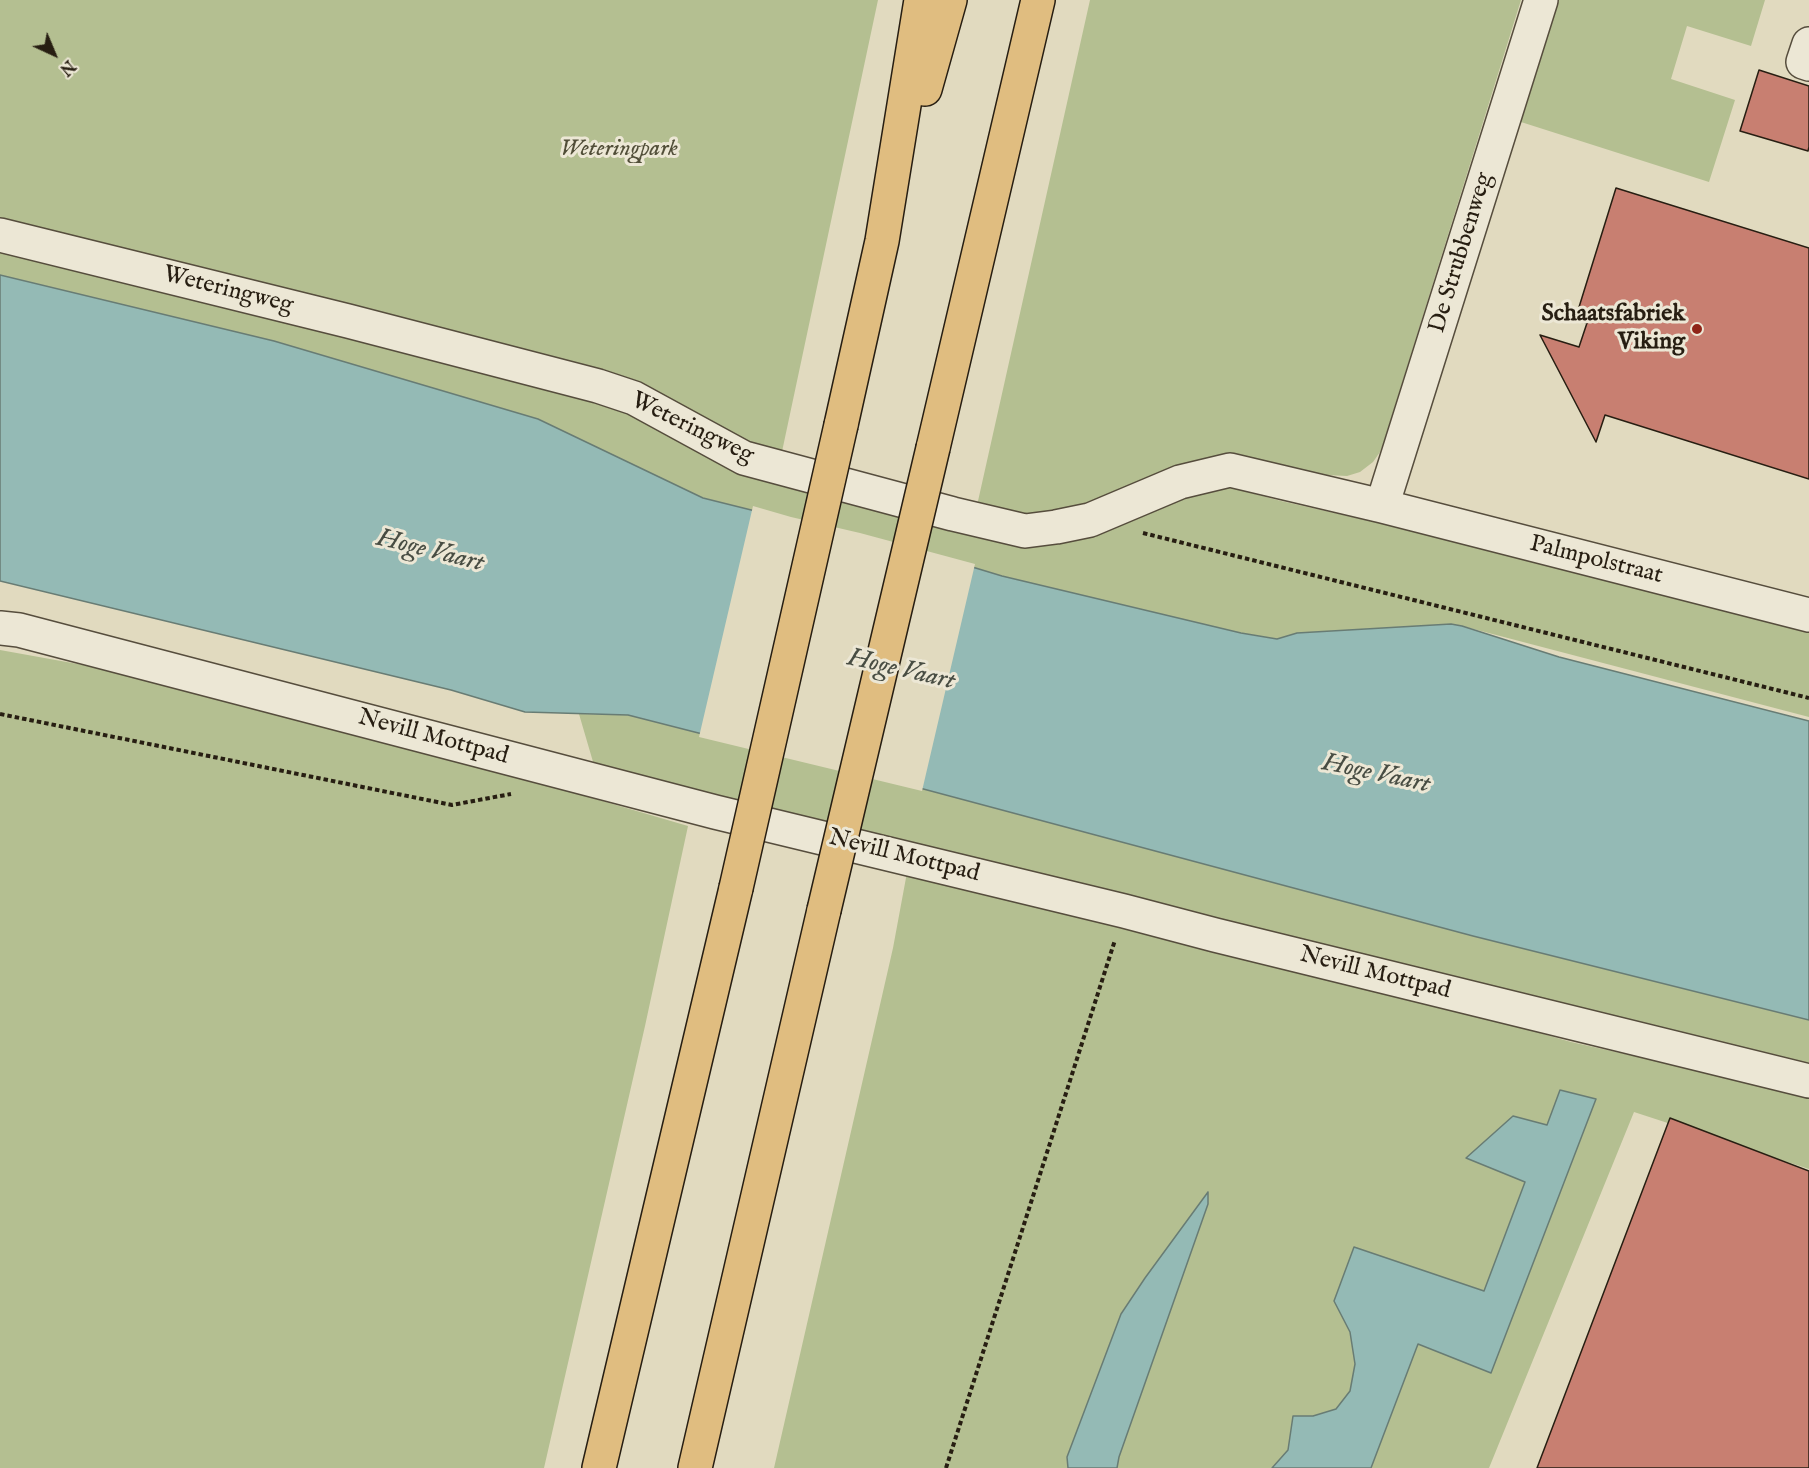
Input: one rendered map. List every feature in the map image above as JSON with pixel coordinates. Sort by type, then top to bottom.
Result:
[{"type":"highway","points":[[882,241],[921,0]]},
{"type":"highway","points":[[599,1468],[736,888],[882,241],[950,0]]},
{"type":"highway","points":[[695,1468],[1038,0]]},
{"type":"street","name":"De Strubbenweg","points":[[1382,506],[1541,0]]},
{"type":"street","points":[[1809,44],[1803,62],[1809,64]]},
{"type":"street","name":"Weteringweg","points":[[0,235],[348,321],[598,386],[634,398],[744,458],[786,471],[1025,531],[1089,520],[1180,482],[1230,470],[1382,506]]},
{"type":"street","name":"Palmpolstraat","points":[[1382,506],[1809,615]]},
{"type":"street","name":"Nevill Mottpad","points":[[0,628],[19,630],[715,812],[1809,1081]]},
{"type":"path","points":[[1089,520],[1809,698]]},
{"type":"path","points":[[0,714],[452,805],[522,792]]},
{"type":"path","points":[[946,1468],[1124,911]]},
{"type":"green space","name":"Weteringpark","points":[[0,0],[878,0],[780,461],[342,305],[0,218]]},
{"type":"green space","points":[[1090,0],[1521,0],[1384,441],[1373,462],[1360,472],[1347,476],[1326,475],[1324,479],[1261,463],[1047,520],[976,510]]},
{"type":"green space","points":[[1559,0],[1765,0],[1751,46],[1687,26],[1671,79],[1735,100],[1709,182],[1521,122]]},
{"type":"green space","points":[[0,247],[571,386],[1038,541],[1217,484],[1809,630],[1809,717],[1451,624],[1297,633],[1277,639],[1241,633],[1002,576],[936,556],[703,498],[538,419],[274,341],[0,275]]},
{"type":"green space","points":[[0,650],[111,670],[421,748],[688,826],[645,1026],[544,1468],[0,1468]]},
{"type":"green space","points":[[579,714],[628,715],[886,779],[1473,936],[1809,1020],[1809,1063],[1566,1007],[596,772]]},
{"type":"green space","points":[[908,867],[1339,975],[1571,1042],[1809,1095],[1809,1169],[1634,1112],[1489,1468],[1117,1468],[1121,1314],[1067,1457],[1068,1468],[774,1468],[893,948]]},
{"type":"water","name":"Hoge Vaart","points":[[0,275],[274,341],[538,419],[703,498],[936,556],[1002,576],[1241,633],[1277,639],[1297,633],[1451,624],[1559,657],[1809,721],[1809,1020],[1473,936],[886,779],[628,715],[525,712],[451,690],[0,581]]},
{"type":"water","points":[[1560,1090],[1596,1099],[1491,1373],[1418,1344],[1371,1468],[1272,1468],[1288,1450],[1293,1416],[1313,1416],[1336,1409],[1350,1391],[1355,1364],[1350,1332],[1334,1301],[1354,1247],[1484,1291],[1525,1182],[1466,1158],[1513,1116],[1547,1125]]},
{"type":"water","points":[[1208,1192],[1208,1204],[1117,1468],[1068,1468],[1067,1457],[1121,1314]]},
{"type":"pier","points":[[753,506],[975,564],[922,791],[699,737]]},
{"type":"building","points":[[1759,70],[1809,86],[1808,151],[1740,131]]},
{"type":"building","name":"Schaatsfabriek Viking","points":[[1616,188],[1809,248],[1809,479],[1605,415],[1596,442],[1540,335],[1579,347],[1587,323],[1575,320]]},
{"type":"building","points":[[1670,1118],[1809,1171],[1809,1468],[1537,1468]]},
{"type":"place","name":"Schaatsfabriek Viking","points":[[1697,329]]}]
